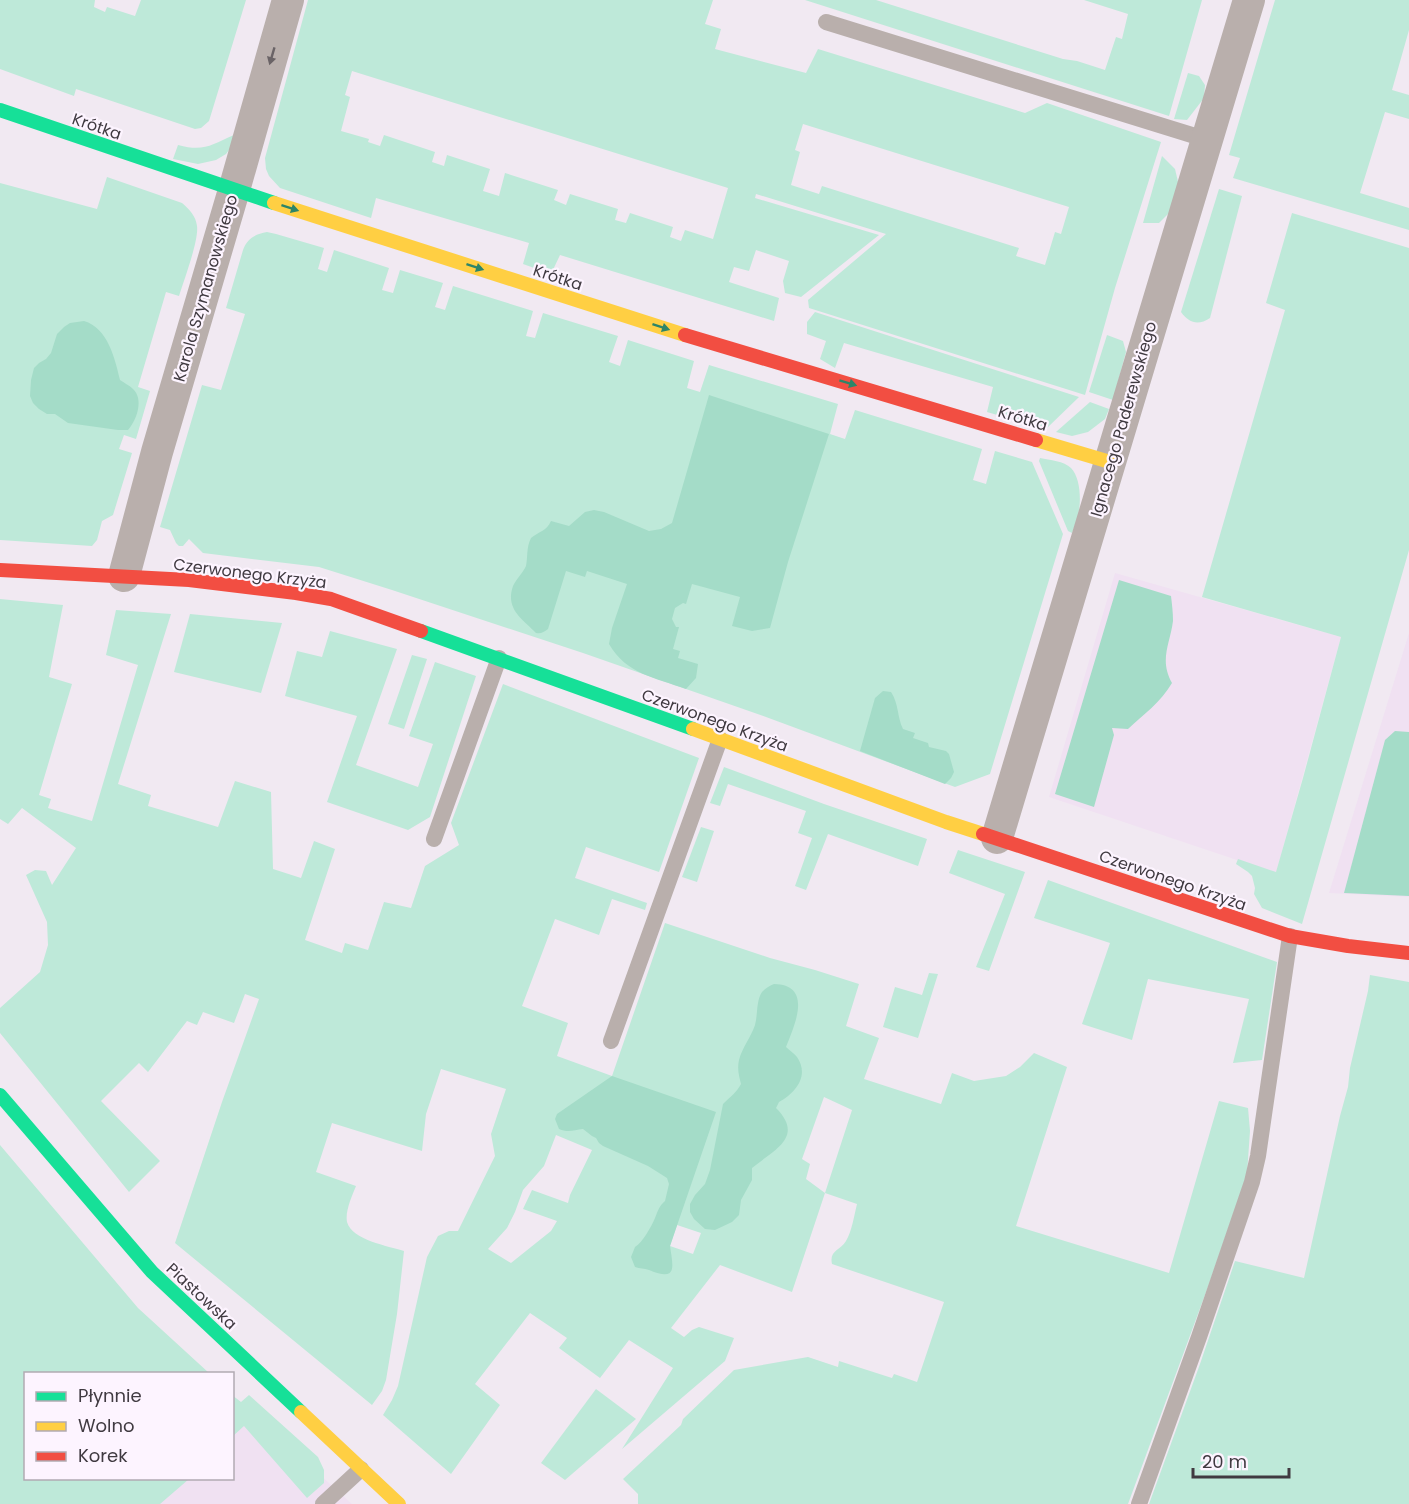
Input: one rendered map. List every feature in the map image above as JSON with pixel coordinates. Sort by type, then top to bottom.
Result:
[{"type":"street","name":"Karola Szymanowskiego","points":[[124,576],[157,452],[288,0]]},
{"type":"street","name":"Ignacego Paderewskiego","points":[[997,838],[1249,0]]},
{"type":"street","name":"Krótka","points":[[0,110],[234,190],[676,332],[1110,462]]},
{"type":"street","name":"Czerwonego Krzyża","points":[[0,570],[189,580],[331,599],[499,658],[946,822],[1290,936],[1409,953]]},
{"type":"street","name":"Piastowska","points":[[0,1095],[152,1272],[399,1504]]},
{"type":"lane","points":[[826,22],[1208,140]]},
{"type":"lane","points":[[434,839],[499,658]]},
{"type":"lane","points":[[611,1041],[720,739]]},
{"type":"lane","points":[[1139,1504],[1252,1182],[1258,1156],[1290,936]]},
{"type":"lane","points":[[323,1504],[361,1469]]},
{"type":"shaded area","points":[[1115,573],[1341,637],[1276,873],[1049,797]]},
{"type":"shaded area","points":[[1409,633],[1409,897],[1329,893]]},
{"type":"shaded area","points":[[241,1403],[352,1504],[128,1504],[155,1480],[234,1480],[234,1410]]},
{"type":"green space","points":[[0,0],[95,0],[94,7],[105,12],[107,7],[135,16],[141,0],[246,0],[209,121],[201,128],[195,129],[76,89],[74,96],[0,69]]},
{"type":"green space","points":[[308,0],[713,0],[705,24],[721,29],[715,49],[806,73],[818,49],[1025,113],[1047,103],[1161,142],[1115,288],[1085,395],[809,308],[808,300],[886,234],[756,194],[755,198],[879,235],[801,297],[785,293],[783,281],[789,261],[756,250],[749,271],[734,267],[729,282],[779,298],[774,321],[560,255],[551,274],[523,264],[529,243],[376,198],[371,218],[280,188],[269,176],[265,158]],"holes":[[[352,71],[728,188],[713,239],[685,230],[681,241],[670,237],[673,227],[630,213],[626,223],[615,220],[618,209],[570,194],[566,205],[554,200],[558,190],[505,173],[499,196],[483,191],[490,169],[447,155],[444,166],[432,162],[435,152],[384,135],[380,146],[368,142],[369,139],[341,131],[350,97],[345,95]],[[803,124],[1069,207],[1061,234],[1055,232],[1045,265],[1016,256],[1019,248],[822,186],[819,194],[791,185],[800,152],[795,150]]]},
{"type":"green space","points":[[805,0],[876,0],[1105,70],[1116,37],[1122,39],[1128,14],[1084,0],[1202,0],[1169,116]]},
{"type":"green space","points":[[1275,0],[1409,0],[1409,30],[1392,90],[1409,95],[1409,119],[1385,112],[1360,193],[1409,208],[1409,230],[1233,178],[1240,158],[1229,155]]},
{"type":"green space","points":[[1188,73],[1199,76],[1205,85],[1204,98],[1187,120],[1174,119]]},
{"type":"green space","points":[[234,135],[232,146],[226,154],[216,160],[198,164],[173,159],[178,145],[201,148]]},
{"type":"green space","points":[[1162,156],[1175,169],[1179,186],[1170,212],[1159,223],[1143,223]]},
{"type":"green space","points":[[107,177],[182,203],[194,216],[197,226],[191,260],[179,296],[166,292],[138,387],[150,391],[136,439],[124,435],[119,449],[132,453],[113,515],[102,521],[97,540],[92,546],[0,540],[0,183],[97,209]]},
{"type":"green space","points":[[1219,189],[1242,196],[1210,318],[1198,323],[1187,319],[1181,312]]},
{"type":"green space","points":[[1292,213],[1409,248],[1409,550],[1302,924],[1262,908],[1254,894],[1252,876],[1236,864],[1238,859],[1276,872],[1341,637],[1202,597],[1285,310],[1266,303]]},
{"type":"green space","points":[[267,232],[324,248],[318,269],[327,272],[334,250],[389,268],[382,290],[393,293],[400,270],[443,283],[435,307],[445,310],[453,286],[533,311],[526,336],[535,338],[543,313],[618,336],[609,362],[620,366],[628,340],[694,361],[687,388],[700,392],[709,365],[838,404],[830,434],[845,439],[855,410],[982,449],[973,480],[986,484],[995,451],[1032,462],[1063,534],[990,774],[955,787],[766,717],[583,653],[319,567],[203,553],[189,539],[183,546],[179,546],[170,530],[160,527],[202,385],[221,390],[245,314],[226,308],[243,250],[252,238]]},
{"type":"green space","points":[[815,312],[1079,397],[1046,429],[987,412],[993,387],[844,343],[835,368],[820,359],[826,341],[807,334],[807,322]]},
{"type":"green space","points":[[84,321],[99,330],[105,337],[113,354],[120,380],[136,393],[138,410],[128,430],[68,423],[55,414],[47,414],[39,409],[30,396],[34,368],[51,353],[57,334],[70,323]]},
{"type":"green space","points":[[1107,335],[1123,341],[1126,352],[1113,400],[1089,392]]},
{"type":"green space","points":[[709,395],[829,434],[788,562],[770,628],[752,631],[732,626],[740,597],[692,584],[686,604],[683,603],[675,608],[672,619],[676,627],[679,627],[673,649],[680,651],[678,658],[698,664],[696,678],[686,689],[633,669],[616,654],[609,644],[627,584],[587,571],[585,577],[566,571],[548,629],[539,633],[536,633],[516,613],[511,594],[514,583],[526,566],[531,538],[545,529],[551,521],[569,526],[585,512],[594,510],[649,531],[661,529],[672,523]]},
{"type":"green space","points":[[1090,402],[1109,409],[1105,419],[1088,432],[1072,436],[1056,432]]},
{"type":"green space","points":[[1040,458],[1065,464],[1074,472],[1079,488],[1080,505],[1072,533],[1068,531],[1039,461]]},
{"type":"green space","points":[[1119,580],[1171,596],[1173,621],[1166,652],[1166,667],[1172,683],[1157,702],[1128,729],[1112,728],[1114,735],[1094,807],[1055,794]]},
{"type":"green space","points":[[0,599],[63,605],[49,677],[72,684],[39,795],[51,799],[48,808],[92,821],[138,665],[106,655],[116,610],[171,614],[118,784],[151,795],[148,806],[218,827],[235,781],[271,792],[273,869],[301,878],[314,841],[335,849],[305,940],[342,953],[345,943],[368,950],[384,902],[411,908],[425,866],[459,845],[451,823],[503,684],[699,758],[659,872],[586,847],[575,878],[647,903],[645,910],[612,899],[599,935],[555,919],[522,1006],[568,1023],[557,1056],[612,1076],[665,923],[770,958],[859,984],[846,1026],[879,1038],[864,1079],[941,1104],[952,1073],[974,1081],[1006,1076],[1020,1067],[1034,1053],[1067,1067],[1016,1226],[1169,1273],[1219,1101],[1248,1108],[1250,1131],[1247,1174],[1128,1504],[638,1504],[638,1494],[623,1479],[681,1425],[683,1419],[734,1370],[808,1357],[838,1367],[839,1361],[892,1378],[894,1374],[917,1382],[944,1302],[832,1264],[832,1256],[848,1237],[857,1204],[825,1193],[792,1292],[720,1265],[671,1328],[684,1337],[699,1327],[734,1338],[725,1361],[622,1449],[673,1368],[629,1340],[600,1378],[559,1348],[567,1338],[530,1313],[475,1384],[500,1405],[451,1474],[383,1415],[398,1386],[427,1257],[438,1236],[449,1231],[458,1231],[495,1156],[491,1134],[506,1089],[441,1069],[426,1114],[422,1151],[332,1123],[316,1172],[356,1186],[347,1213],[350,1228],[363,1238],[404,1251],[386,1380],[382,1391],[372,1405],[175,1243],[259,999],[245,994],[234,1023],[203,1012],[197,1025],[187,1021],[148,1072],[139,1063],[101,1101],[160,1161],[129,1192],[0,1033],[0,1008],[40,972],[48,945],[47,922],[26,875],[35,870],[46,871],[52,885],[76,848],[22,808],[8,824],[0,819]],"holes":[[[824,1097],[852,1110],[825,1193],[806,1179],[810,1164],[802,1159]],[[556,1135],[592,1150],[568,1203],[532,1190],[523,1209],[557,1221],[551,1231],[511,1263],[488,1249],[507,1228],[523,1190],[544,1166]],[[677,1225],[701,1233],[693,1254],[670,1246]]]},
{"type":"green space","points":[[190,614],[282,623],[261,693],[174,672]]},
{"type":"green space","points":[[330,631],[397,649],[356,765],[418,787],[433,744],[409,736],[435,662],[476,676],[430,817],[408,830],[327,802],[357,716],[285,696],[297,651],[322,657]]},
{"type":"green space","points":[[412,655],[427,659],[404,729],[388,724]]},
{"type":"green space","points":[[883,691],[891,692],[894,697],[903,729],[915,733],[913,738],[928,743],[929,747],[946,751],[949,754],[954,772],[945,784],[860,751],[875,698]]},
{"type":"green space","points":[[1395,731],[1409,732],[1409,896],[1344,893],[1385,740]]},
{"type":"green space","points":[[724,767],[927,839],[918,866],[828,834],[806,890],[795,886],[812,838],[798,833],[806,811],[728,784],[720,806],[710,803]]},
{"type":"green space","points":[[701,827],[714,831],[697,882],[682,877]]},
{"type":"green space","points":[[958,850],[1025,872],[989,971],[976,967],[1005,894],[949,873]]},
{"type":"green space","points":[[1048,880],[1277,962],[1262,1060],[1233,1063],[1249,999],[1148,979],[1132,1040],[1082,1024],[1110,943],[1034,918]]},
{"type":"green space","points":[[929,973],[938,974],[918,1038],[883,1027],[895,987],[922,995]]},
{"type":"green space","points":[[1370,975],[1409,982],[1409,1504],[1149,1504],[1235,1261],[1304,1278],[1348,1087]]},
{"type":"green space","points":[[774,984],[786,986],[794,991],[798,1008],[786,1047],[801,1064],[801,1077],[795,1089],[779,1102],[776,1108],[788,1127],[787,1135],[777,1149],[752,1168],[752,1180],[741,1200],[739,1215],[732,1222],[715,1230],[705,1229],[694,1219],[690,1212],[690,1204],[705,1184],[710,1170],[723,1104],[741,1084],[739,1060],[755,1025],[760,996],[765,989]]},
{"type":"green space","points":[[612,1076],[716,1112],[670,1246],[672,1270],[669,1273],[658,1273],[635,1267],[631,1257],[665,1201],[669,1184],[667,1178],[648,1166],[603,1146],[583,1129],[568,1131],[559,1129],[555,1119],[557,1114]]},
{"type":"green space","points":[[0,1145],[138,1308],[208,1372],[24,1372],[24,1480],[188,1480],[160,1504],[0,1504]]},
{"type":"green space","points":[[596,1389],[636,1419],[565,1480],[541,1463]]},
{"type":"green space","points":[[249,1395],[318,1457],[324,1470],[324,1483],[307,1498],[244,1426],[234,1435],[234,1397],[241,1402]]},
{"type":"traffic: fast","points":[[0,110],[274,203]]},
{"type":"traffic: fast","points":[[421,631],[693,729]]},
{"type":"traffic: fast","points":[[0,1095],[152,1272],[301,1412]]},
{"type":"traffic: slow","points":[[274,203],[685,335]]},
{"type":"traffic: slow","points":[[1036,440],[1110,462]]},
{"type":"traffic: slow","points":[[693,729],[983,834]]},
{"type":"traffic: slow","points":[[301,1412],[399,1504]]},
{"type":"traffic: jam","points":[[685,335],[1036,440]]},
{"type":"traffic: jam","points":[[0,570],[189,580],[296,593],[331,599],[421,631]]},
{"type":"traffic: jam","points":[[983,834],[1290,936],[1409,953]]}]
